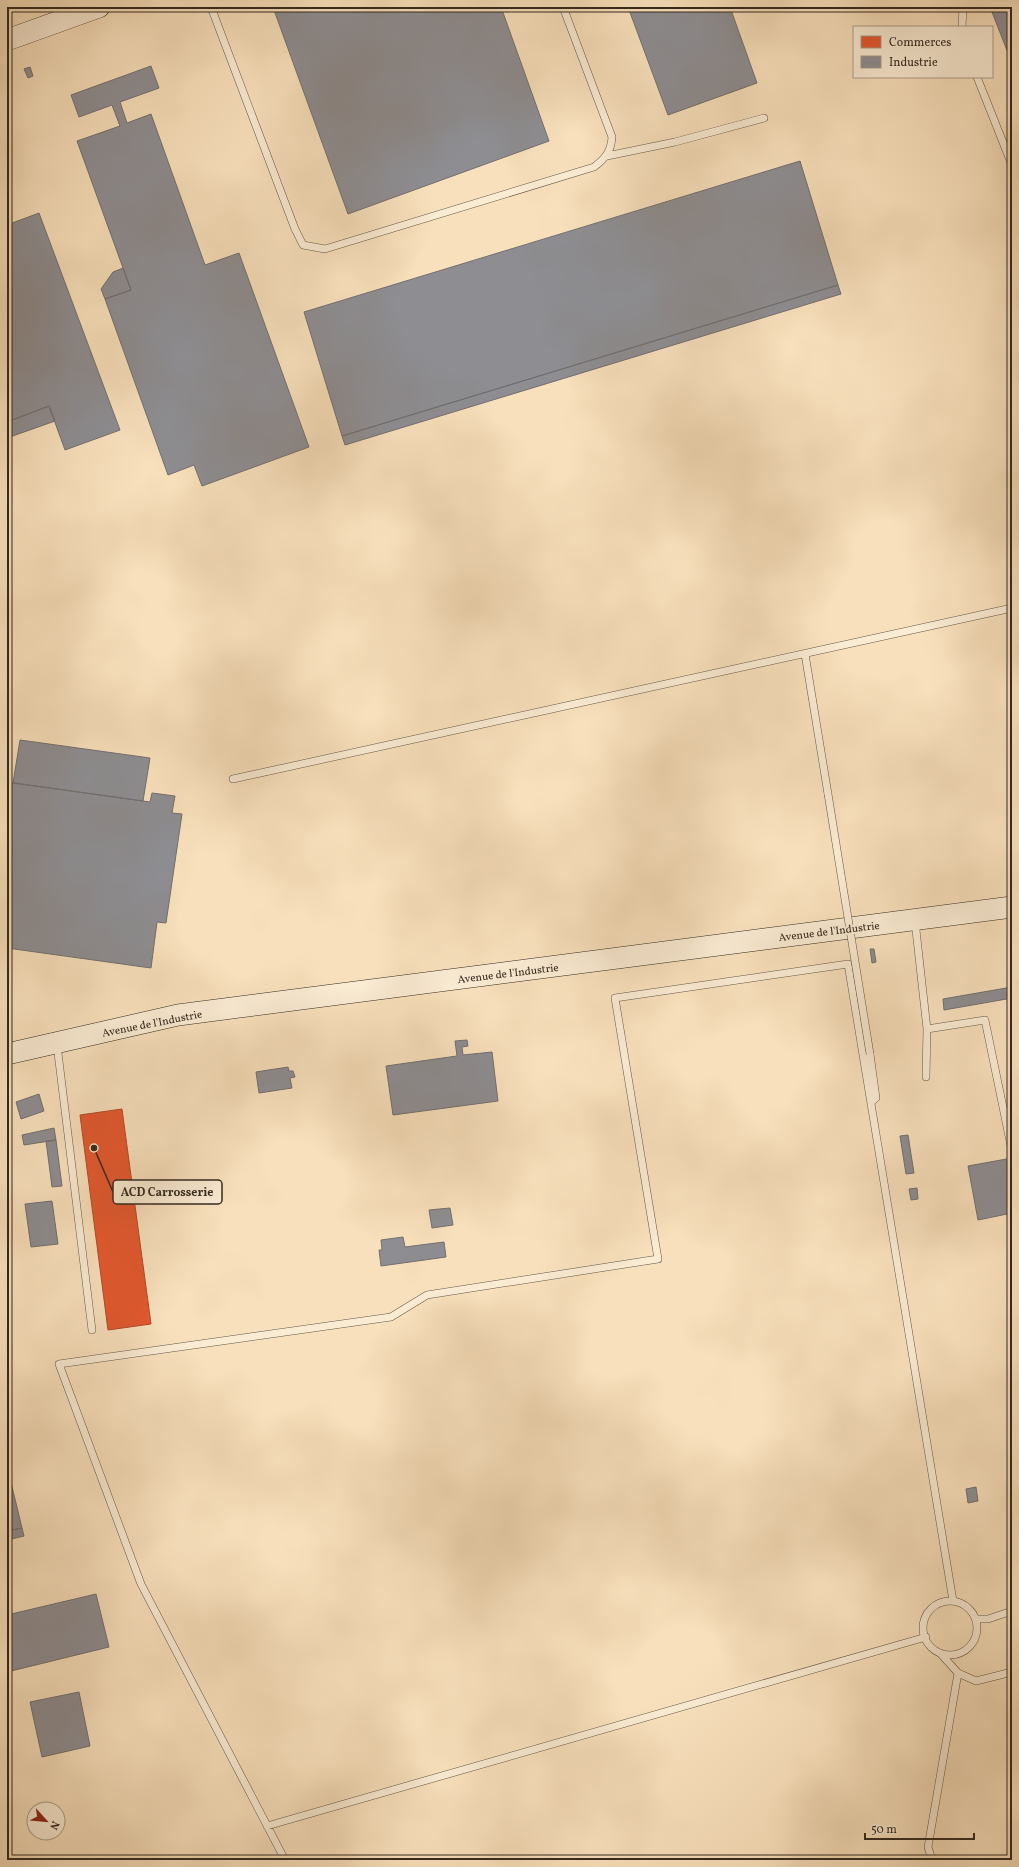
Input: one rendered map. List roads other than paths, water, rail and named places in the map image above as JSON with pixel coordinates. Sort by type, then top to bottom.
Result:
[{"type":"street","points":[[7,40],[99,7]]},
{"type":"street","name":"Avenue de l'Industrie","points":[[7,1054],[178,1015],[1012,907]]},
{"type":"lane","points":[[210,7],[295,229],[303,245],[325,249],[594,166],[607,156],[611,148],[612,137],[563,7]]},
{"type":"lane","points":[[962,26],[963,7]]},
{"type":"lane","points":[[977,78],[1012,165]]},
{"type":"lane","points":[[607,156],[675,142],[764,118]]},
{"type":"lane","points":[[233,779],[1012,608]]},
{"type":"lane","points":[[804,654],[870,1054],[876,1098],[871,1102]]},
{"type":"lane","points":[[915,920],[928,1029],[926,1077]]},
{"type":"lane","points":[[285,1860],[141,1584],[59,1364],[391,1318],[428,1295],[658,1259],[615,998],[848,964],[953,1601]]},
{"type":"lane","points":[[928,1029],[985,1020],[1012,1151]]},
{"type":"lane","points":[[56,1043],[92,1330]]},
{"type":"lane","points":[[940,1653],[955,1655],[969,1648],[977,1635],[976,1619],[968,1607],[953,1601],[938,1603],[927,1614],[923,1629],[928,1643],[940,1653],[958,1673],[976,1682],[1012,1672]]},
{"type":"lane","points":[[976,1619],[988,1619],[1012,1611]]},
{"type":"lane","points":[[267,1826],[926,1637]]},
{"type":"lane","points":[[932,1860],[928,1847],[958,1673]]},
{"type":"place","name":"ACD Carrosserie","points":[[94,1148]]}]
